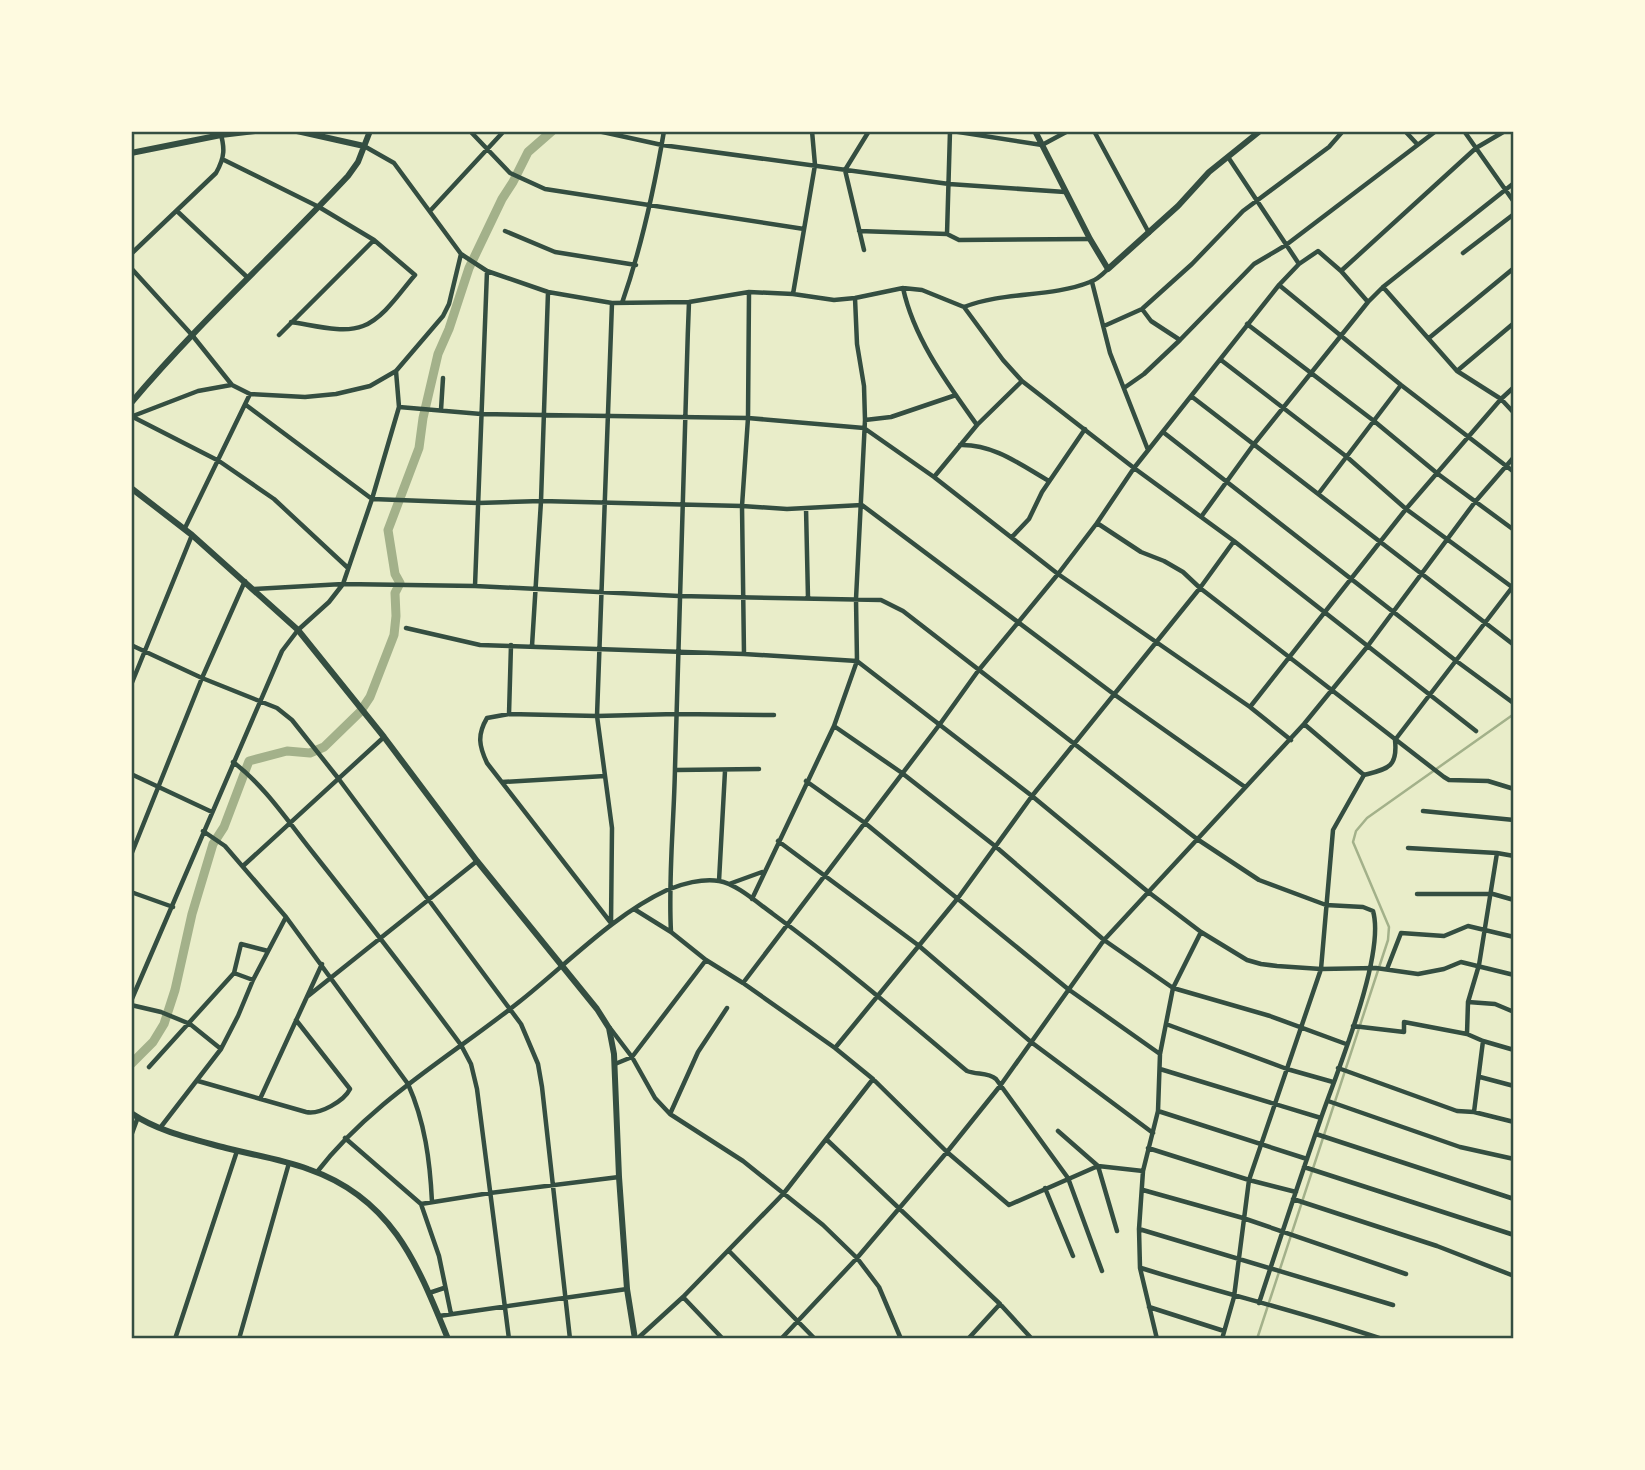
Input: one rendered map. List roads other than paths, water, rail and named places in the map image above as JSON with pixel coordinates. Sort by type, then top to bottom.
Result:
[{"type":"street","points":[[131,153],[220,133],[255,131]]},
{"type":"street","points":[[297,131],[364,146],[394,163],[461,254],[487,271],[548,292],[622,303],[689,302],[750,292],[834,300],[903,288],[922,290],[964,307],[1022,381],[1133,468],[1234,541],[1476,731]]},
{"type":"street","points":[[131,403],[247,277],[348,176],[358,162],[370,131]]},
{"type":"street","points":[[470,131],[510,173],[545,189],[804,229]]},
{"type":"street","points":[[430,211],[504,131]]},
{"type":"street","points":[[598,131],[662,145],[949,184],[1068,192]]},
{"type":"street","points":[[622,303],[636,265],[651,206],[664,131]]},
{"type":"street","points":[[793,294],[815,165],[812,131]]},
{"type":"street","points":[[864,250],[845,170],[869,131]]},
{"type":"street","points":[[947,234],[951,131],[1042,145],[1068,131]]},
{"type":"street","points":[[1035,131],[1108,270]]},
{"type":"street","points":[[1094,131],[1149,233]]},
{"type":"street","points":[[964,307],[982,299],[1056,290],[1092,282],[1149,233],[1209,172],[1260,131]]},
{"type":"street","points":[[1104,326],[1142,309],[1192,264],[1243,211],[1329,147],[1343,131]]},
{"type":"street","points":[[1405,131],[1417,144]]},
{"type":"street","points":[[1124,388],[1144,374],[1180,340],[1254,264],[1286,245],[1436,131]]},
{"type":"street","points":[[1464,131],[1514,202]]},
{"type":"street","points":[[1341,271],[1476,148],[1505,131]]},
{"type":"street","points":[[131,254],[216,173],[224,160],[225,148],[220,133]]},
{"type":"street","points":[[1228,157],[1298,264]]},
{"type":"street","points":[[224,160],[319,207],[374,240],[415,275],[379,316],[364,326],[348,328],[291,323]]},
{"type":"street","points":[[1201,517],[1254,444],[1368,302],[1383,287],[1514,183]]},
{"type":"street","points":[[178,212],[247,277]]},
{"type":"street","points":[[1463,253],[1514,214]]},
{"type":"street","points":[[505,231],[555,252],[636,265]]},
{"type":"street","points":[[859,231],[947,234],[959,240],[1090,239]]},
{"type":"street","points":[[279,335],[374,240]]},
{"type":"street","points":[[743,983],[978,671],[1097,523],[1133,468],[1298,264],[1318,251],[1341,271],[1368,302]]},
{"type":"street","points":[[131,268],[192,335],[232,385],[250,394],[305,397],[370,386],[396,371],[443,316],[452,294],[461,254]]},
{"type":"street","points":[[1429,338],[1514,268]]},
{"type":"street","points":[[475,586],[487,271]]},
{"type":"street","points":[[1092,282],[1110,353],[1148,450]]},
{"type":"street","points":[[1279,285],[1401,385],[1514,472]]},
{"type":"street","points":[[1383,287],[1457,371],[1501,399],[1514,413]]},
{"type":"street","points":[[903,288],[910,318],[943,377],[977,425]]},
{"type":"street","points":[[532,646],[541,501],[548,292]]},
{"type":"street","points":[[744,654],[742,506],[748,418],[750,292]]},
{"type":"street","points":[[752,899],[834,726],[857,661],[856,599],[865,420],[855,298]]},
{"type":"street","points":[[671,932],[668,890],[675,770],[678,596],[689,302]]},
{"type":"street","points":[[611,924],[612,828],[597,716],[612,303]]},
{"type":"street","points":[[1142,309],[1151,321],[1180,340]]},
{"type":"street","points":[[1457,371],[1514,323]]},
{"type":"street","points":[[1247,324],[1514,530]]},
{"type":"street","points":[[1221,360],[1347,457],[1406,509],[1513,586],[1395,740],[1397,755],[1393,763],[1386,769],[1364,775],[1332,830],[1321,970],[1249,1181],[1234,1297],[1222,1339]]},
{"type":"street","points":[[221,1049],[190,1024],[131,1003],[282,651],[298,630],[329,602],[343,584],[399,407],[396,371]]},
{"type":"street","points":[[441,410],[443,378]]},
{"type":"street","points":[[934,477],[977,425],[1022,381]]},
{"type":"street","points":[[132,416],[198,391],[232,385]]},
{"type":"street","points":[[1320,493],[1401,385]]},
{"type":"street","points":[[1250,707],[1406,509],[1514,387]]},
{"type":"street","points":[[185,528],[250,394]]},
{"type":"street","points":[[865,420],[891,417],[956,395]]},
{"type":"street","points":[[1191,396],[1514,645]]},
{"type":"street","points":[[246,405],[372,499],[787,509],[862,505],[1115,695],[1245,788]]},
{"type":"street","points":[[399,407],[481,414],[748,418],[864,428],[934,477],[1058,574],[1250,707],[1291,740]]},
{"type":"street","points":[[132,416],[219,461],[274,499],[348,568]]},
{"type":"street","points":[[1012,537],[1029,520],[1049,481],[1086,429]]},
{"type":"street","points":[[1163,432],[1512,702]]},
{"type":"street","points":[[959,445],[976,445],[991,449],[1049,481]]},
{"type":"street","points":[[781,1339],[857,1258],[947,1152],[1000,1086],[1104,940],[1291,740],[1367,648],[1475,502],[1514,457]]},
{"type":"street","points":[[131,488],[185,528],[298,630],[632,1056],[655,1098],[670,1114],[743,1161],[784,1193],[857,1258],[879,1287],[901,1339]]},
{"type":"street","points":[[806,508],[808,598]]},
{"type":"street","points":[[1097,523],[1141,552],[1184,572],[1200,588],[1444,777],[1449,780],[1488,781],[1514,789]]},
{"type":"street","points":[[131,685],[192,535]]},
{"type":"street","points":[[835,1048],[958,898],[1032,796],[1200,588],[1234,541]]},
{"type":"street","points":[[131,855],[202,678],[245,581]]},
{"type":"street","points":[[254,589],[343,584],[475,586],[678,596],[881,600],[903,611],[1197,839],[1259,880],[1326,905],[1363,907],[1373,911],[1377,924],[1373,968],[1356,1027],[1346,1044],[1340,1069],[1333,1082],[1330,1102],[1321,1118],[1319,1134],[1307,1159],[1281,1232],[1262,1304]]},
{"type":"street","points":[[406,628],[480,645],[744,654],[857,661],[1032,796],[1147,891],[1201,932],[1247,960],[1321,970],[1373,968],[1418,974],[1444,969],[1461,962],[1514,975]]},
{"type":"street","points":[[131,645],[202,678],[261,700],[292,720],[510,1008],[526,1034],[538,1064],[570,1339]]},
{"type":"street","points":[[509,715],[511,645]]},
{"type":"street","points":[[611,924],[487,763],[478,743],[481,728],[487,718],[509,715],[676,713],[774,715]]},
{"type":"street","points":[[1304,724],[1364,775]]},
{"type":"street","points":[[834,726],[902,773],[995,846],[1104,940],[1173,988],[1270,1016],[1346,1044]]},
{"type":"street","points":[[243,866],[384,737]]},
{"type":"street","points":[[233,762],[250,777],[289,823],[381,937],[461,1045],[471,1065],[477,1089],[509,1339]]},
{"type":"street","points":[[675,770],[759,769]]},
{"type":"street","points":[[719,881],[725,771]]},
{"type":"street","points":[[131,774],[212,812]]},
{"type":"street","points":[[501,782],[606,776]]},
{"type":"street","points":[[806,781],[865,823],[1068,989],[1160,1054]]},
{"type":"street","points":[[1423,811],[1514,820]]},
{"type":"street","points":[[203,831],[225,846],[286,917],[408,1084],[420,1112],[430,1164],[432,1202]]},
{"type":"street","points":[[778,841],[918,945],[1031,1042],[1153,1133]]},
{"type":"street","points":[[1408,848],[1514,856]]},
{"type":"street","points":[[1466,1034],[1468,1002],[1479,965],[1497,853]]},
{"type":"street","points":[[308,996],[477,861]]},
{"type":"street","points":[[729,884],[763,872]]},
{"type":"street","points":[[317,1172],[345,1138],[377,1107],[510,1008],[611,924],[668,890],[694,882],[719,881],[729,884],[787,925],[877,995],[967,1071],[974,1074],[991,1074],[1068,1178],[1102,1271]]},
{"type":"street","points":[[131,892],[173,906]]},
{"type":"street","points":[[1417,894],[1492,894],[1514,900]]},
{"type":"street","points":[[634,909],[671,932],[706,960],[835,1048],[873,1079],[947,1152],[1009,1205],[1098,1166],[1143,1171]]},
{"type":"street","points":[[160,1128],[221,1049],[253,979],[286,917]]},
{"type":"street","points":[[1386,969],[1401,933],[1444,936],[1468,926],[1514,937]]},
{"type":"street","points":[[1157,1339],[1140,1268],[1139,1229],[1143,1171],[1158,1111],[1160,1054],[1173,988],[1201,932]]},
{"type":"street","points":[[149,1067],[234,973],[241,944],[268,951]]},
{"type":"street","points":[[615,1064],[632,1056],[706,960]]},
{"type":"street","points":[[260,1099],[322,964]]},
{"type":"street","points":[[234,973],[253,979]]},
{"type":"street","points":[[1468,1002],[1495,1004],[1514,1012]]},
{"type":"street","points":[[670,1114],[698,1052],[727,1009]]},
{"type":"street","points":[[198,1081],[314,1114],[348,1094],[350,1089],[296,1020]]},
{"type":"street","points":[[1356,1027],[1404,1032],[1404,1022],[1466,1034],[1514,1050]]},
{"type":"street","points":[[1166,1024],[1287,1069],[1333,1082]]},
{"type":"street","points":[[610,1028],[615,1064],[627,1289],[636,1339]]},
{"type":"street","points":[[1475,1112],[1483,1041]]},
{"type":"street","points":[[1160,1069],[1321,1118]]},
{"type":"street","points":[[1340,1069],[1451,1109],[1514,1122]]},
{"type":"street","points":[[1480,1077],[1514,1086]]},
{"type":"street","points":[[636,1339],[683,1297],[784,1193],[873,1079]]},
{"type":"street","points":[[1330,1102],[1460,1147],[1514,1159]]},
{"type":"street","points":[[1158,1111],[1307,1159]]},
{"type":"street","points":[[131,1113],[160,1128],[317,1172],[356,1194],[388,1221],[407,1247],[448,1339]]},
{"type":"street","points":[[131,1136],[138,1118]]},
{"type":"street","points":[[1058,1131],[1098,1166],[1117,1231]]},
{"type":"street","points":[[1319,1134],[1514,1199]]},
{"type":"street","points":[[345,1138],[421,1204],[439,1256],[451,1314]]},
{"type":"street","points":[[826,1139],[1000,1304],[1032,1339]]},
{"type":"street","points":[[1148,1148],[1249,1181],[1296,1192]]},
{"type":"street","points":[[177,1338],[237,1151]]},
{"type":"street","points":[[239,1339],[289,1163]]},
{"type":"street","points":[[1304,1167],[1514,1235]]},
{"type":"street","points":[[421,1204],[551,1184],[619,1177]]},
{"type":"street","points":[[1045,1188],[1073,1256]]},
{"type":"street","points":[[1143,1190],[1244,1218],[1406,1274]]},
{"type":"street","points":[[1293,1199],[1437,1246],[1514,1276]]},
{"type":"street","points":[[1139,1229],[1393,1305]]},
{"type":"street","points":[[729,1251],[815,1339]]},
{"type":"street","points":[[1140,1268],[1234,1297],[1297,1311],[1382,1339]]},
{"type":"street","points":[[429,1293],[444,1288]]},
{"type":"street","points":[[439,1316],[627,1289]]},
{"type":"street","points":[[683,1297],[723,1339]]},
{"type":"street","points":[[968,1339],[1000,1304]]},
{"type":"street","points":[[1148,1307],[1224,1331]]},
{"type":"waterway","points":[[131,1064],[153,1042],[164,1024],[213,844],[224,827],[249,761],[287,751],[310,753],[324,747],[360,712],[370,697],[394,635],[395,593],[400,583],[395,574],[388,530],[419,448],[438,354],[469,268],[502,199],[528,152],[552,131]]},
{"type":"waterway","points":[[1257,1339],[1388,940],[1389,927],[1353,842],[1356,831],[1367,818],[1514,714]]}]
